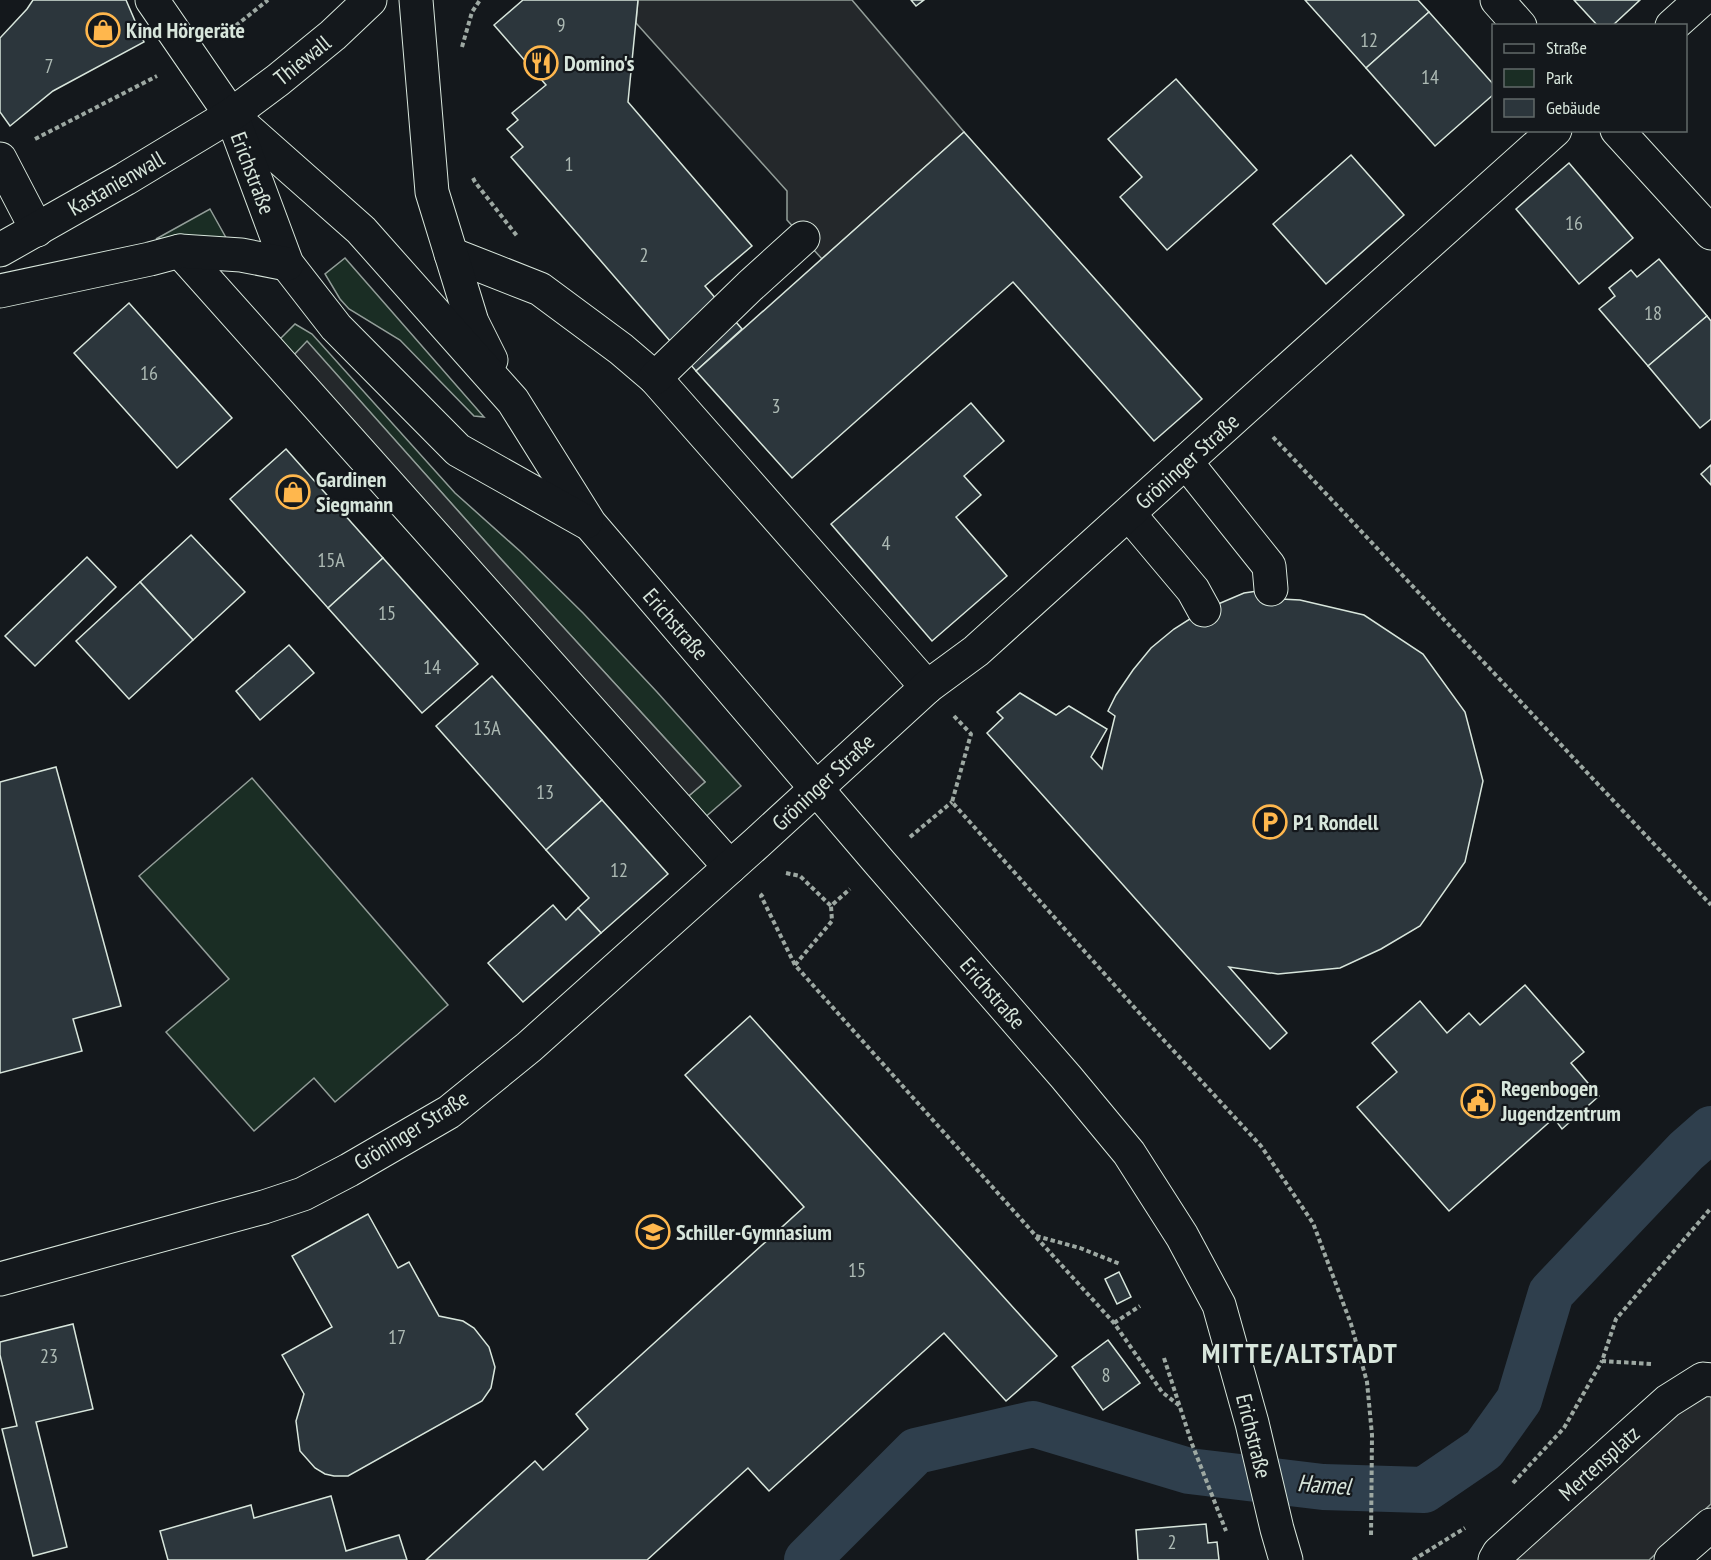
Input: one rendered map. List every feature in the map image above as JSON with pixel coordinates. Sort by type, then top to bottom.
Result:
[{"type":"main road","points":[[152,0],[231,115]]},
{"type":"main road","name":"Thiewall","points":[[231,115],[333,35],[369,0]]},
{"type":"main road","points":[[416,0],[432,192],[472,322],[513,401]]},
{"type":"main road","points":[[1497,0],[1518,24]]},
{"type":"main road","points":[[1674,24],[1701,0]]},
{"type":"main road","name":"Kastanienwall","points":[[0,250],[231,115]]},
{"type":"main road","name":"Erichstraße","points":[[231,115],[287,264],[336,327],[458,450],[590,524]]},
{"type":"main road","name":"Erichstraße","points":[[231,115],[361,230],[513,401],[590,524],[1129,1153],[1182,1236],[1219,1305],[1252,1423],[1286,1560]]},
{"type":"main road","name":"Gröninger Straße","points":[[0,1279],[264,1207],[303,1194],[449,1112],[529,1047],[927,687],[976,651],[1553,132]]},
{"type":"main road","points":[[1619,132],[1711,233]]},
{"type":"main road","points":[[0,159],[37,230]]},
{"type":"main road","points":[[655,378],[750,285],[803,238]]},
{"type":"main road","points":[[180,251],[730,867]]},
{"type":"main road","points":[[0,291],[180,251],[241,255],[287,264]]},
{"type":"main road","points":[[451,254],[540,289],[621,349],[655,378],[927,687]]},
{"type":"main road","points":[[1186,462],[1269,566],[1271,589]]},
{"type":"main road","points":[[1129,514],[1193,590],[1204,610]]},
{"type":"main road","name":"Mertensplatz","points":[[1496,1560],[1499,1553],[1668,1401],[1707,1380]]},
{"type":"main road","points":[[1671,1560],[1711,1525]]},
{"type":"path","points":[[30,141],[192,58],[268,0]]},
{"type":"path","points":[[1245,408],[1711,905]]},
{"type":"path","points":[[927,687],[972,734],[952,802],[1261,1146],[1313,1223],[1351,1324],[1367,1382],[1372,1435],[1371,1538]]},
{"type":"path","points":[[769,888],[761,896],[795,965],[1114,1323],[1162,1392],[1181,1407]]},
{"type":"path","points":[[1512,1484],[1564,1428],[1602,1361],[1616,1319],[1711,1208]]},
{"type":"path","points":[[1036,1236],[1080,1248],[1120,1264]]},
{"type":"path","points":[[1114,1323],[1140,1306]]},
{"type":"path","points":[[1164,1358],[1192,1444],[1226,1531]]},
{"type":"path","points":[[1602,1361],[1685,1366],[1707,1380]]},
{"type":"green space","points":[[210,209],[229,243],[189,237],[156,239]]},
{"type":"green space","points":[[345,258],[484,417],[474,416],[400,340],[349,309],[340,299],[325,274]]},
{"type":"green space","points":[[295,324],[312,334],[455,493],[521,552],[583,613],[741,786],[702,820],[684,800],[705,782],[307,342],[292,357],[280,339]]},
{"type":"green space","points":[[252,778],[448,1005],[335,1102],[314,1078],[254,1131],[166,1032],[229,979],[139,876]]},
{"type":"shaded area","points":[[638,0],[852,0],[964,132],[822,259],[787,220],[787,191],[636,23]]},
{"type":"shaded area","points":[[307,341],[500,558],[705,782],[684,800],[292,357]]},
{"type":"shaded area","points":[[1711,1393],[1711,1504],[1649,1560],[1513,1560],[1684,1407]]},
{"type":"building","points":[[33,0],[126,0],[144,42],[53,91],[10,126],[0,112],[0,38]]},
{"type":"building","points":[[523,0],[638,0],[628,102],[752,246],[705,286],[742,329],[696,371],[511,157],[523,147],[507,129],[518,120],[512,113],[546,85],[494,25]]},
{"type":"building","points":[[911,0],[924,0],[916,6]]},
{"type":"building","points":[[1305,0],[1418,0],[1429,12],[1366,68]]},
{"type":"building","points":[[1574,0],[1640,0],[1614,24],[1596,24]]},
{"type":"building","points":[[1429,12],[1492,83],[1492,96],[1435,146],[1366,68]]},
{"type":"building","points":[[1176,79],[1257,170],[1167,250],[1120,197],[1142,177],[1108,139]]},
{"type":"building","points":[[964,132],[1202,399],[1154,441],[1013,282],[792,478],[696,371]]},
{"type":"building","points":[[1351,155],[1404,215],[1326,284],[1273,224]]},
{"type":"building","points":[[1569,163],[1633,238],[1579,284],[1516,209]]},
{"type":"building","points":[[1659,259],[1707,316],[1648,366],[1599,309],[1615,296],[1609,288],[1631,270],[1637,277]]},
{"type":"building","points":[[129,303],[232,418],[177,468],[74,353]]},
{"type":"building","points":[[1707,316],[1711,321],[1711,419],[1700,428],[1648,366]]},
{"type":"building","points":[[971,403],[1004,441],[964,476],[981,495],[956,517],[1007,576],[932,641],[831,524]]},
{"type":"building","points":[[286,449],[383,558],[328,608],[230,499]]},
{"type":"building","points":[[1711,465],[1711,485],[1701,474]]},
{"type":"building","points":[[191,535],[245,592],[193,640],[140,582]]},
{"type":"building","points":[[87,557],[116,587],[35,666],[5,636]]},
{"type":"building","points":[[383,558],[478,664],[422,713],[328,608]]},
{"type":"building","points":[[140,582],[193,640],[129,699],[76,641]]},
{"type":"building","name":"P1 Rondell","points":[[1271,589],[1281,599],[1300,600],[1364,615],[1423,654],[1465,712],[1483,781],[1465,862],[1420,926],[1381,949],[1340,968],[1278,974],[1229,967],[1287,1033],[1270,1049],[987,733],[1003,718],[997,712],[1020,693],[1056,715],[1069,706],[1107,729],[1091,757],[1102,769],[1115,716],[1108,711],[1133,670],[1151,648],[1174,629],[1204,610],[1244,593]]},
{"type":"building","points":[[289,645],[314,673],[260,720],[236,691]]},
{"type":"building","points":[[492,676],[602,800],[546,850],[436,726]]},
{"type":"building","points":[[56,767],[121,1006],[73,1019],[82,1051],[0,1073],[0,782]]},
{"type":"building","points":[[602,800],[668,874],[601,933],[578,908],[589,898],[546,850]]},
{"type":"building","points":[[553,905],[566,920],[578,908],[601,933],[523,1002],[488,963]]},
{"type":"building","name":"Regenbogen Jugendzentrum","points":[[1525,985],[1584,1052],[1571,1063],[1599,1096],[1562,1129],[1554,1118],[1449,1211],[1357,1107],[1397,1072],[1372,1043],[1420,1001],[1447,1033],[1469,1013],[1480,1025]]},
{"type":"building","points":[[750,1016],[1057,1356],[1006,1401],[944,1333],[769,1491],[748,1468],[647,1560],[426,1560],[535,1461],[543,1470],[588,1429],[576,1414],[804,1207],[685,1075]]},
{"type":"building","points":[[368,1214],[398,1268],[409,1262],[439,1316],[463,1321],[474,1328],[489,1347],[495,1367],[491,1388],[482,1401],[348,1476],[334,1476],[315,1468],[300,1451],[296,1421],[304,1394],[282,1355],[332,1327],[292,1256]]},
{"type":"building","points":[[1119,1272],[1131,1297],[1117,1304],[1105,1279]]},
{"type":"building","points":[[73,1324],[93,1409],[36,1422],[67,1547],[33,1556],[2,1429],[17,1426],[0,1355],[0,1342]]},
{"type":"building","points":[[1108,1340],[1140,1383],[1103,1410],[1072,1367]]},
{"type":"building","points":[[331,1496],[346,1551],[399,1535],[407,1560],[168,1560],[160,1531],[251,1505],[254,1518]]},
{"type":"building","points":[[1206,1524],[1208,1543],[1217,1542],[1219,1560],[1138,1560],[1136,1530]]},
{"type":"waterway","name":"Hamel","points":[[807,1560],[916,1451],[1033,1424],[1189,1471],[1323,1487],[1424,1490],[1484,1449],[1519,1400],[1551,1293],[1686,1151],[1711,1129]]},
{"type":"place","name":"Kind Hörgeräte","points":[[103,30]]},
{"type":"place","name":"Domino's","points":[[541,63]]},
{"type":"place","name":"Gardinen Siegmann","points":[[293,492]]},
{"type":"place","name":"P1 Rondell","points":[[1270,822]]},
{"type":"place","name":"Regenbogen Jugendzentrum","points":[[1478,1101]]},
{"type":"place","name":"Schiller-Gymnasium","points":[[653,1232]]},
{"type":"district","name":"MITTE/ALTSTADT","points":[[1300,1353]]}]
